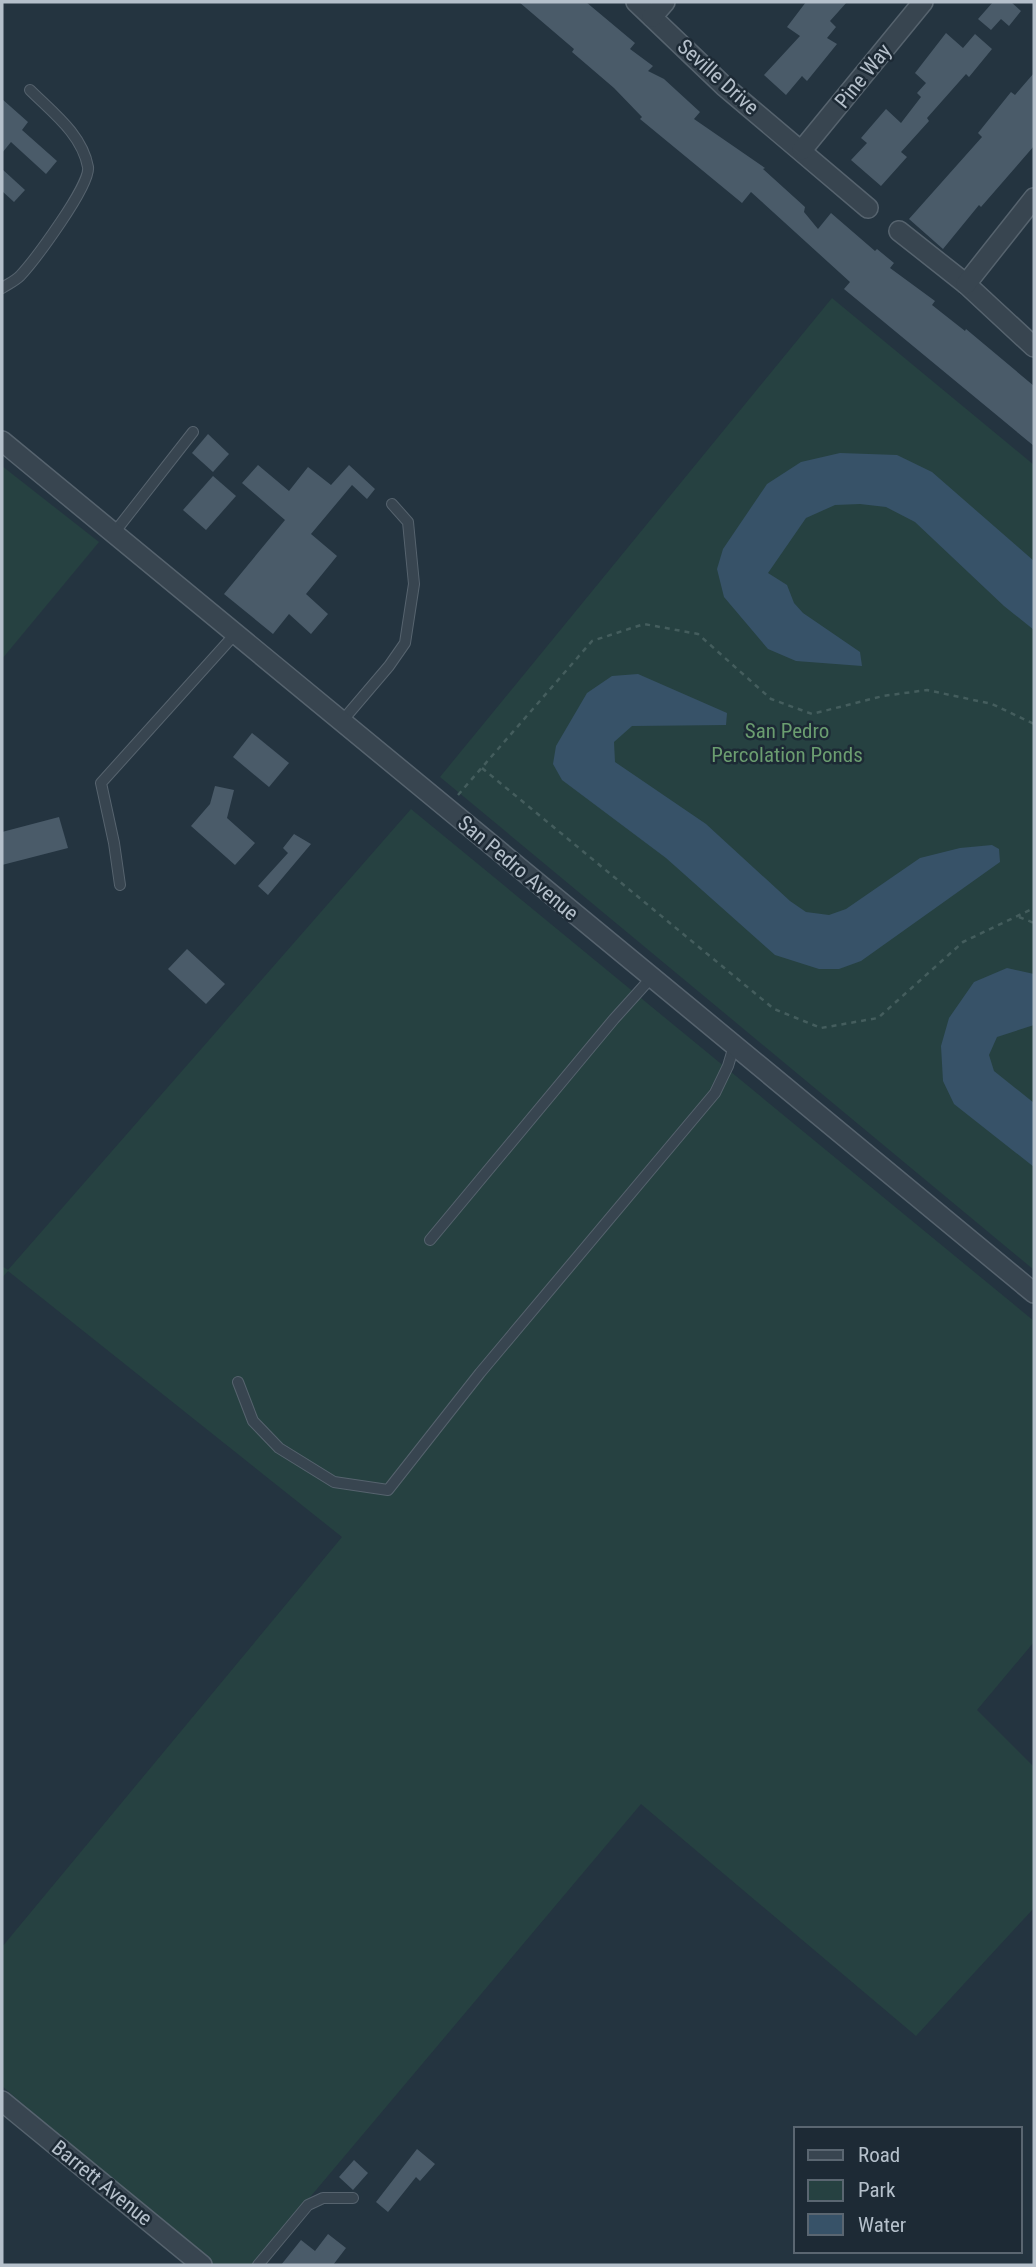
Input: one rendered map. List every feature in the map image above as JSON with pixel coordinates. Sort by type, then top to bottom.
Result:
[{"type":"street","name":"Seville Drive","points":[[636,2],[658,9],[724,86],[803,150],[868,208]]},
{"type":"street","name":"Pine Way","points":[[803,150],[923,2]]},
{"type":"street","points":[[966,284],[1034,198]]},
{"type":"street","points":[[899,232],[966,284],[1034,347]]},
{"type":"street","name":"San Pedro Avenue","points":[[2,441],[1034,1293]]},
{"type":"street","name":"Barrett Avenue","points":[[2,2101],[202,2265]]},
{"type":"lane","points":[[2,288],[18,278],[35,258],[80,193],[87,178],[88,168],[79,144],[66,126],[30,90]]},
{"type":"lane","points":[[114,533],[193,432]]},
{"type":"lane","points":[[343,720],[405,643],[414,584],[408,522],[392,504]]},
{"type":"lane","points":[[120,885],[101,783],[236,632]]},
{"type":"lane","points":[[430,1240],[651,978]]},
{"type":"lane","points":[[238,1382],[253,1422],[279,1448],[334,1482],[388,1490],[480,1373],[715,1094],[734,1046]]},
{"type":"lane","points":[[258,2265],[308,2204],[323,2198],[353,2198]]},
{"type":"path","points":[[448,810],[592,642],[644,624],[698,634],[771,699],[812,715],[883,696],[927,690],[992,704],[1034,724]]},
{"type":"path","points":[[482,768],[774,1009],[821,1028],[878,1018],[963,942],[1034,908]]},
{"type":"path","points":[[1019,917],[1034,923]]},
{"type":"green space","name":"San Pedro Percolation Ponds","points":[[832,298],[1034,465],[1034,1270],[440,777]]},
{"type":"green space","points":[[2,466],[99,542],[2,659]]},
{"type":"green space","points":[[411,809],[1034,1321],[1034,1642],[977,1710],[1034,1767],[1034,1908],[916,2036],[641,1804],[253,2265],[209,2265],[2,2086],[2,1947],[342,1537],[8,1271],[2,1278],[2,1266],[8,1270]]},
{"type":"water","points":[[840,453],[897,455],[932,472],[1034,561],[1034,630],[1004,606],[915,522],[886,507],[835,505],[806,518],[768,573],[787,585],[794,603],[803,613],[860,652],[862,666],[796,661],[768,649],[724,597],[717,569],[723,549],[767,484],[801,462]]},
{"type":"water","points":[[638,674],[727,713],[726,725],[632,726],[614,742],[615,762],[706,824],[790,901],[806,912],[829,915],[846,909],[920,858],[960,848],[992,845],[999,849],[1000,862],[861,961],[839,969],[819,969],[775,955],[666,858],[562,780],[553,764],[556,746],[587,693],[612,676]]},
{"type":"water","points":[[1007,968],[1034,974],[1034,1025],[997,1037],[989,1055],[994,1071],[1034,1103],[1034,1167],[954,1104],[943,1081],[941,1046],[949,1018],[974,982]]},
{"type":"building","points":[[519,2],[586,2],[635,43],[630,49],[653,66],[648,71],[664,79],[700,112],[694,119],[765,168],[763,169],[805,207],[804,212],[818,229],[831,213],[875,251],[877,249],[894,263],[890,268],[935,301],[932,305],[965,331],[966,329],[1034,386],[1034,446],[844,289],[850,282],[751,192],[742,203],[640,119],[642,117],[614,88],[572,52],[574,49]]},
{"type":"building","points":[[806,2],[847,2],[830,21],[836,27],[827,38],[837,44],[807,81],[802,76],[786,95],[764,75],[800,36],[787,27]]},
{"type":"building","points":[[993,2],[1011,2],[1021,11],[1009,26],[1001,19],[991,30],[978,19]]},
{"type":"building","points":[[946,33],[963,48],[975,34],[992,49],[969,77],[966,74],[927,118],[929,121],[901,152],[907,157],[881,186],[851,160],[867,143],[861,138],[886,109],[901,123],[921,97],[917,93],[926,83],[915,73]]},
{"type":"building","points":[[1034,73],[1034,146],[981,207],[979,205],[943,249],[909,219],[982,137],[978,133],[1011,92],[1015,95]]},
{"type":"building","points":[[2,99],[28,122],[22,130],[57,161],[46,174],[11,142],[2,153]]},
{"type":"building","points":[[2,169],[25,190],[14,202],[2,191]]},
{"type":"building","points":[[208,434],[229,454],[213,472],[192,453]]},
{"type":"building","points":[[258,465],[289,491],[308,467],[331,485],[349,465],[375,489],[367,499],[352,485],[311,534],[337,556],[306,594],[328,614],[311,634],[289,614],[273,634],[224,594],[285,520],[242,483]]},
{"type":"building","points":[[213,476],[236,496],[206,530],[183,510]]},
{"type":"building","points":[[252,733],[289,763],[269,787],[233,757]]},
{"type":"building","points":[[215,786],[234,790],[227,818],[255,843],[235,865],[191,826],[210,804]]},
{"type":"building","points":[[59,817],[68,848],[2,865],[2,832]]},
{"type":"building","points":[[294,834],[311,844],[268,895],[258,886],[288,853],[283,848]]},
{"type":"building","points":[[187,949],[225,984],[206,1004],[168,969]]},
{"type":"building","points":[[417,2149],[435,2164],[420,2181],[416,2177],[388,2212],[376,2202]]},
{"type":"building","points":[[354,2160],[368,2173],[353,2190],[339,2177]]},
{"type":"building","points":[[328,2234],[346,2248],[333,2265],[281,2265],[301,2240],[315,2251]]}]
